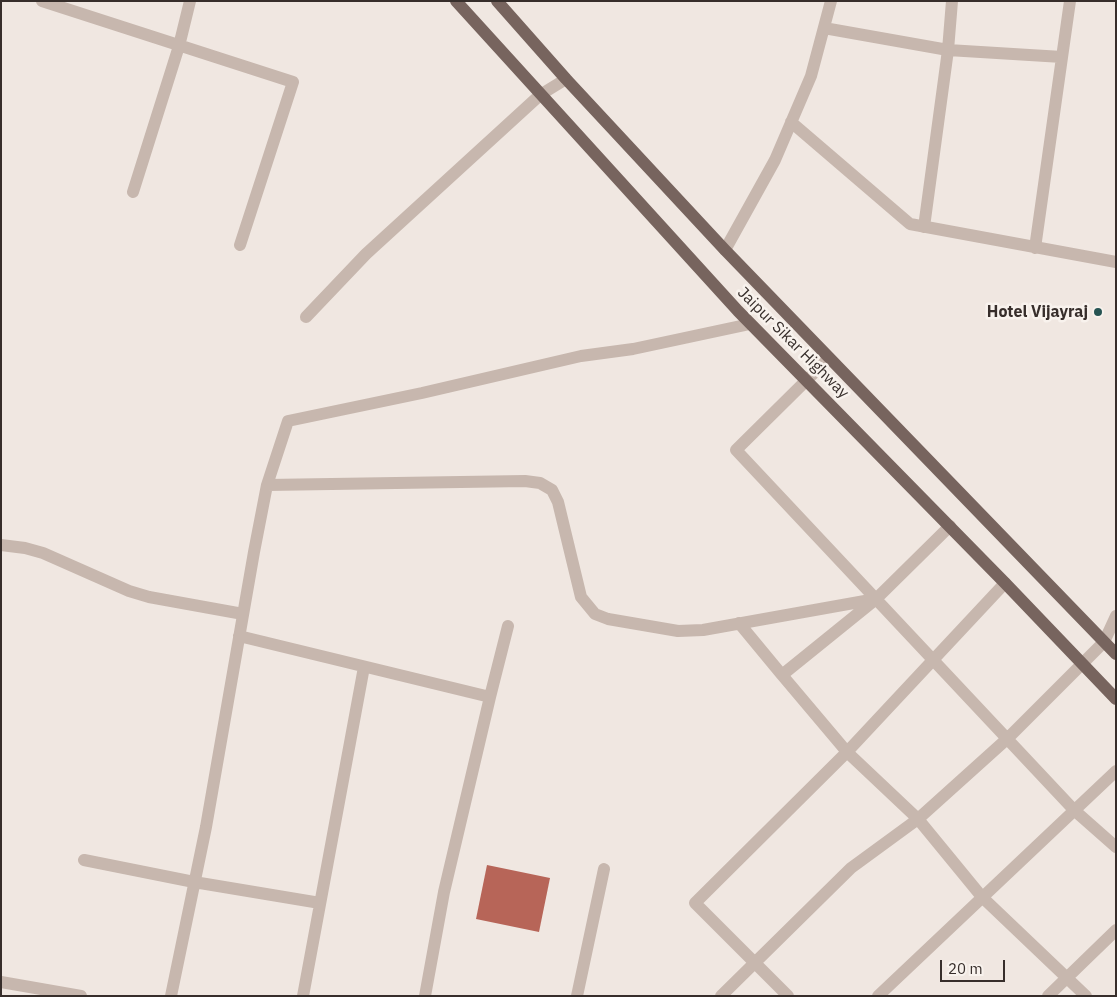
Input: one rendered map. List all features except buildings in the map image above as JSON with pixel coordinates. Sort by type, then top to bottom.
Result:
[{"type":"main road","name":"Jaipur Sikar Highway","points":[[456,1],[750,324],[950,526],[1116,699]]},
{"type":"main road","name":"Jaipur Sikar Highway","points":[[497,1],[725,250],[1116,654]]},
{"type":"street","points":[[42,1],[294,82],[240,245]]},
{"type":"street","points":[[133,192],[179,46],[190,1]]},
{"type":"street","points":[[725,250],[775,160],[812,76],[831,1]]},
{"type":"street","points":[[924,227],[948,50],[952,1]]},
{"type":"street","points":[[1035,248],[1070,1]]},
{"type":"street","points":[[824,28],[948,50],[1062,57]]},
{"type":"street","points":[[306,317],[366,254],[540,95],[566,78]]},
{"type":"street","points":[[791,122],[910,224],[1116,262]]},
{"type":"street","points":[[171,996],[209,808],[267,485],[288,421],[422,393],[581,356],[632,349],[750,324]]},
{"type":"street","points":[[828,358],[736,450],[1074,810],[1116,847]]},
{"type":"street","points":[[267,485],[525,481],[540,483],[552,490],[558,502],[581,598],[595,614],[608,619],[678,632],[703,630],[876,599]]},
{"type":"street","points":[[782,675],[876,599],[950,526]]},
{"type":"street","points":[[1,545],[25,548],[43,553],[129,591],[149,597],[243,614]]},
{"type":"street","points":[[788,996],[695,903],[847,752],[1005,583]]},
{"type":"street","points":[[721,996],[851,868],[918,819],[1008,738],[1104,642],[1116,616]]},
{"type":"street","points":[[739,623],[847,752],[918,819],[982,897],[1086,996]]},
{"type":"street","points":[[425,996],[444,892],[508,626]]},
{"type":"street","points":[[239,636],[490,697]]},
{"type":"street","points":[[303,996],[364,667]]},
{"type":"street","points":[[878,996],[1116,771]]},
{"type":"street","points":[[84,860],[194,882],[320,903]]},
{"type":"street","points":[[577,996],[604,869]]},
{"type":"street","points":[[1048,996],[1116,930]]},
{"type":"street","points":[[1,982],[52,993],[81,996]]},
{"type":"place","name":"Hotel Vijayraj","points":[[1098,312]]}]
